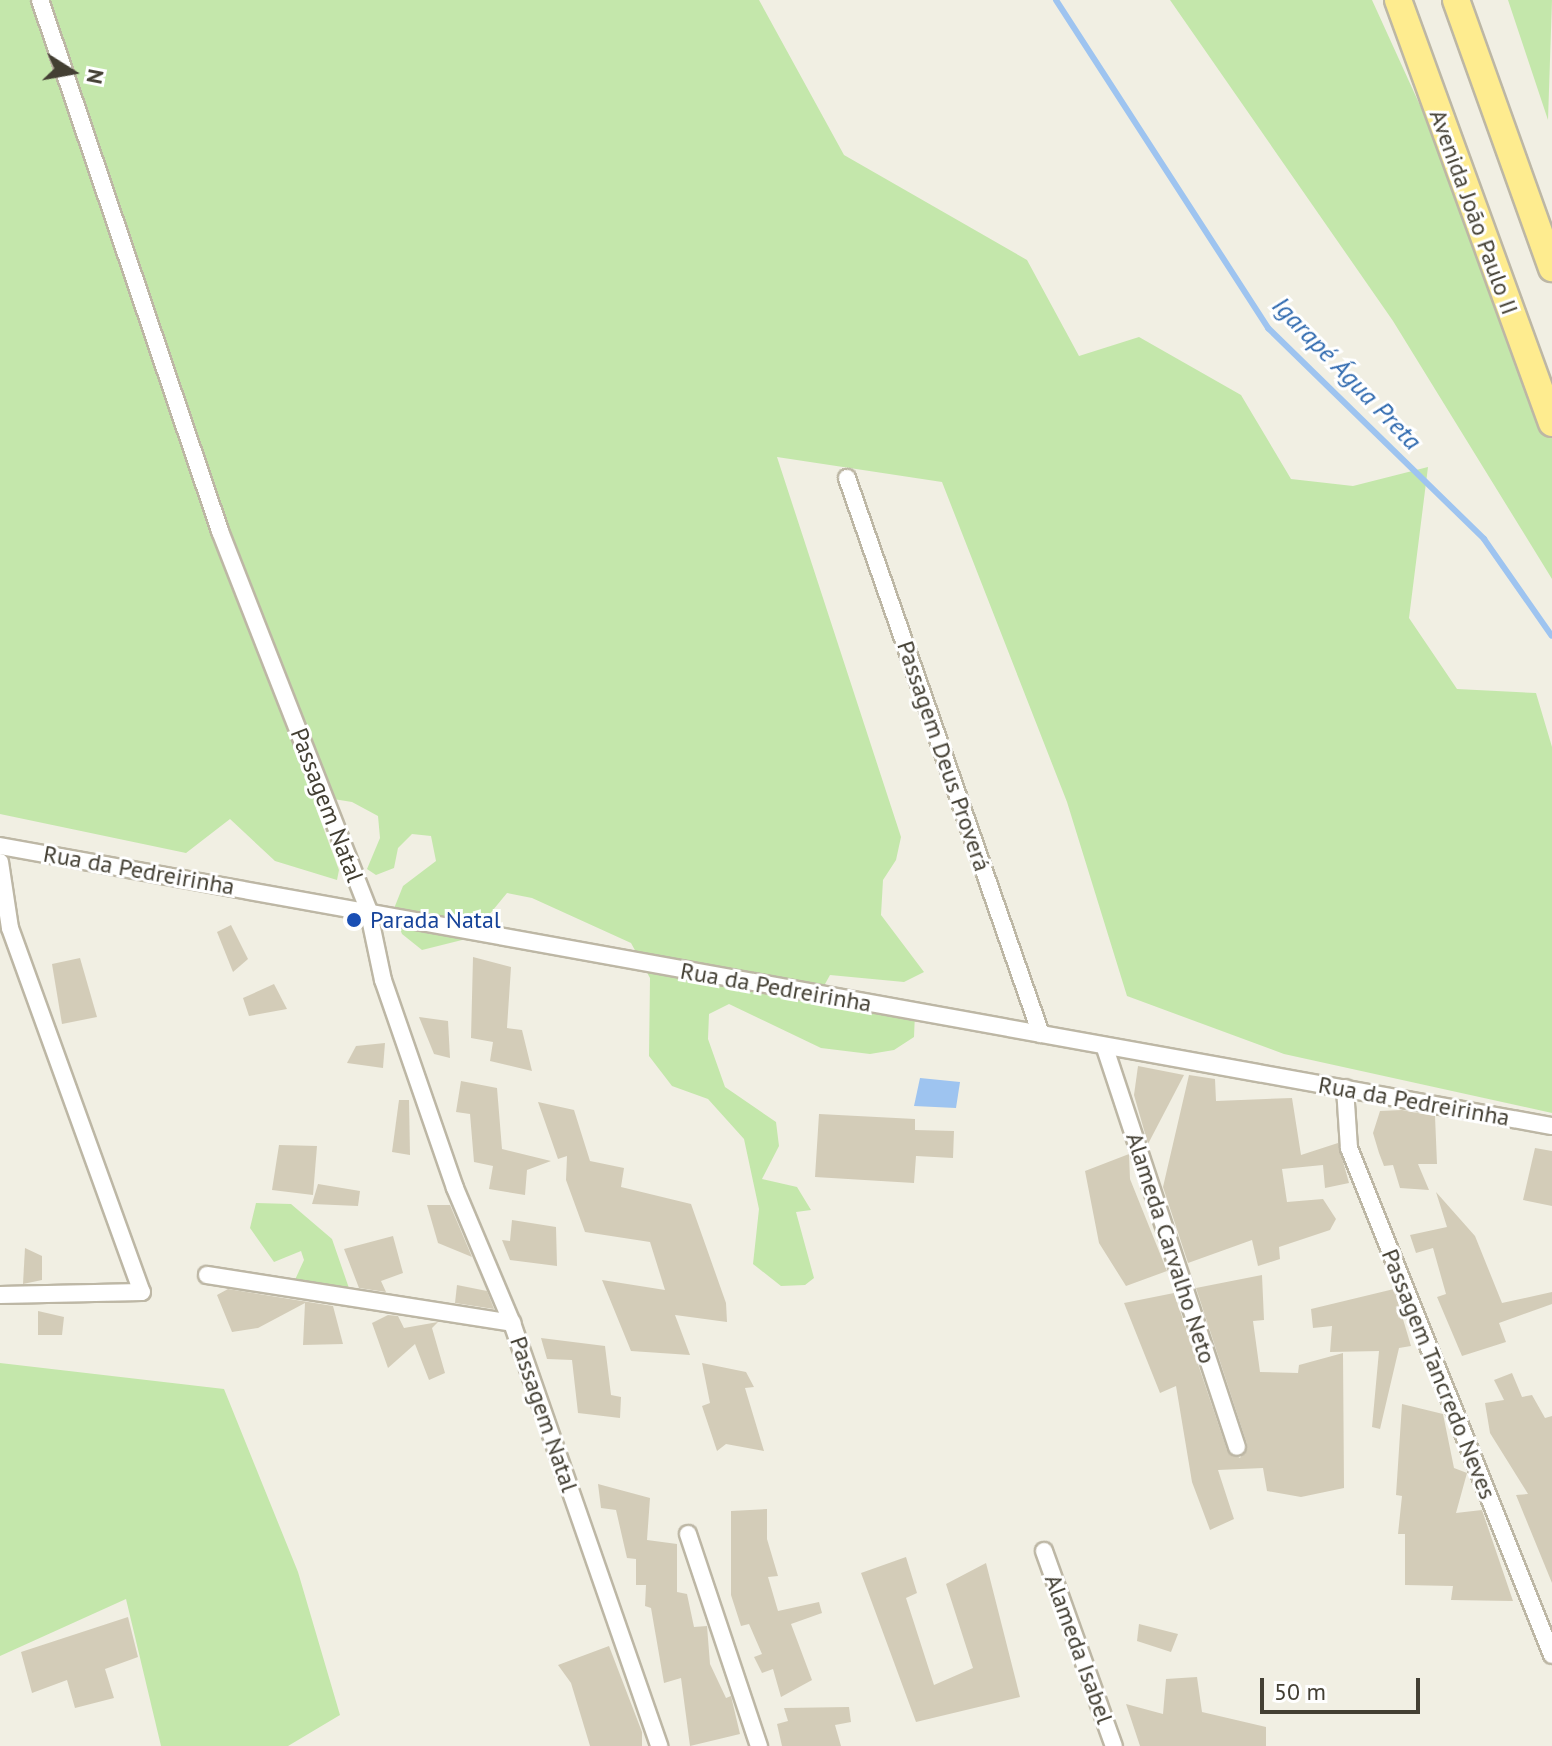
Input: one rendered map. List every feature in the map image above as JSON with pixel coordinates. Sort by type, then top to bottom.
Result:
[{"type":"main road","name":"Avenida João Paulo II","points":[[1398,0],[1552,423]]},
{"type":"main road","points":[[1456,0],[1552,268]]},
{"type":"street","name":"Passagem Natal","points":[[40,0],[220,531],[368,909],[383,980],[455,1188],[512,1323],[659,1746]]},
{"type":"street","name":"Passagem Deus Proverá","points":[[847,478],[1041,1034]]},
{"type":"street","name":"Rua da Pedreirinha","points":[[0,846],[368,909],[1105,1048],[1552,1126]]},
{"type":"street","points":[[0,862],[10,928],[142,1292],[0,1295]]},
{"type":"street","name":"Alameda Carvalho Neto","points":[[1105,1048],[1237,1447]]},
{"type":"street","name":"Passagem Tancredo Neves","points":[[1345,1088],[1349,1148],[1552,1655]]},
{"type":"street","points":[[207,1275],[512,1323]]},
{"type":"street","points":[[688,1534],[759,1746]]},
{"type":"street","name":"Alameda Isabel","points":[[1044,1551],[1114,1746]]},
{"type":"green space","points":[[0,0],[759,0],[844,155],[1027,260],[1079,356],[1139,337],[1241,395],[1291,479],[1353,486],[1428,467],[1409,618],[1457,689],[1536,693],[1552,747],[1552,1113],[1284,1054],[1127,996],[1067,802],[942,482],[777,457],[901,837],[896,860],[883,880],[881,915],[924,972],[904,982],[830,975],[825,984],[830,994],[915,1013],[914,1037],[894,1050],[870,1054],[821,1048],[729,1004],[709,1014],[708,1039],[725,1087],[776,1122],[779,1146],[762,1179],[797,1187],[811,1210],[796,1212],[814,1278],[805,1285],[781,1286],[753,1264],[759,1209],[744,1139],[708,1099],[672,1086],[649,1056],[650,978],[631,943],[532,898],[507,893],[470,938],[422,950],[402,934],[393,911],[403,886],[436,861],[431,836],[412,834],[398,848],[394,868],[376,875],[367,869],[380,838],[378,816],[352,802],[321,797],[314,803],[339,870],[337,880],[275,861],[230,819],[186,853],[0,814]]},
{"type":"green space","points":[[1170,0],[1372,0],[1552,395],[1552,579],[1393,321]]},
{"type":"green space","points":[[1508,0],[1552,0],[1548,120]]},
{"type":"green space","points":[[256,1203],[291,1204],[332,1239],[351,1294],[294,1282],[304,1260],[301,1251],[274,1262],[250,1228]]},
{"type":"green space","points":[[0,1363],[224,1389],[298,1572],[340,1715],[288,1746],[161,1746],[126,1599],[0,1656]]},
{"type":"water","points":[[920,1078],[960,1082],[956,1108],[914,1106]]},
{"type":"building","points":[[231,925],[248,959],[233,972],[217,932]]},
{"type":"building","points":[[473,957],[511,967],[507,1028],[522,1030],[532,1071],[490,1061],[493,1042],[471,1038]]},
{"type":"building","points":[[80,958],[97,1017],[62,1024],[52,964]]},
{"type":"building","points":[[274,984],[287,1009],[249,1016],[243,998]]},
{"type":"building","points":[[419,1017],[448,1021],[450,1058],[434,1054]]},
{"type":"building","points":[[385,1043],[383,1068],[347,1063],[356,1046]]},
{"type":"building","points":[[1138,1066],[1184,1075],[1148,1144],[1134,1095]]},
{"type":"building","points":[[1189,1075],[1215,1079],[1216,1101],[1292,1098],[1301,1155],[1338,1143],[1349,1183],[1325,1188],[1323,1165],[1282,1169],[1287,1202],[1323,1199],[1336,1219],[1330,1230],[1279,1247],[1280,1259],[1258,1266],[1252,1240],[1188,1263],[1163,1187]]},
{"type":"building","points":[[461,1081],[497,1088],[502,1149],[551,1161],[527,1170],[525,1195],[489,1189],[493,1166],[474,1162],[470,1114],[456,1112]]},
{"type":"building","points":[[399,1100],[409,1100],[410,1155],[392,1152]]},
{"type":"building","points":[[538,1102],[574,1110],[590,1161],[624,1168],[621,1187],[691,1204],[726,1303],[727,1322],[675,1315],[690,1355],[631,1351],[602,1280],[665,1290],[650,1242],[585,1232],[566,1180],[567,1156],[558,1159]]},
{"type":"building","points":[[1402,1110],[1435,1116],[1437,1164],[1418,1164],[1429,1190],[1400,1188],[1393,1165],[1384,1166],[1379,1153],[1373,1133],[1380,1111]]},
{"type":"building","points":[[819,1114],[915,1119],[915,1130],[954,1131],[953,1158],[916,1156],[914,1183],[815,1177]]},
{"type":"building","points":[[279,1145],[317,1146],[313,1195],[272,1190]]},
{"type":"building","points":[[1535,1148],[1552,1151],[1552,1206],[1523,1200]]},
{"type":"building","points":[[1129,1154],[1130,1179],[1167,1271],[1126,1286],[1099,1243],[1085,1171]]},
{"type":"building","points":[[318,1184],[360,1191],[358,1206],[312,1204]]},
{"type":"building","points":[[1436,1192],[1475,1236],[1502,1303],[1552,1292],[1552,1304],[1499,1323],[1506,1342],[1462,1356],[1437,1297],[1446,1294],[1433,1248],[1416,1253],[1410,1235],[1447,1227]]},
{"type":"building","points":[[427,1205],[450,1205],[472,1257],[438,1243]]},
{"type":"building","points":[[512,1220],[556,1227],[557,1266],[510,1260],[502,1240],[510,1241]]},
{"type":"building","points":[[393,1236],[403,1273],[381,1281],[386,1292],[359,1288],[344,1249]]},
{"type":"building","points":[[25,1248],[42,1256],[42,1280],[23,1284]]},
{"type":"building","points":[[1262,1275],[1264,1320],[1253,1321],[1260,1372],[1298,1373],[1299,1365],[1343,1353],[1344,1488],[1301,1497],[1267,1491],[1263,1468],[1218,1470],[1234,1519],[1210,1530],[1192,1482],[1176,1386],[1160,1393],[1124,1303],[1174,1293],[1227,1450],[1240,1458],[1247,1444],[1196,1288]]},
{"type":"building","points":[[457,1285],[487,1291],[494,1309],[455,1303]]},
{"type":"building","points":[[228,1289],[333,1306],[343,1344],[303,1345],[305,1303],[258,1328],[232,1332],[217,1295]]},
{"type":"building","points":[[1394,1289],[1411,1346],[1399,1348],[1380,1429],[1372,1427],[1379,1351],[1330,1352],[1332,1326],[1313,1328],[1311,1309]]},
{"type":"building","points":[[38,1311],[64,1317],[62,1335],[38,1335]]},
{"type":"building","points":[[388,1315],[398,1316],[404,1328],[438,1322],[432,1328],[445,1373],[429,1380],[415,1344],[388,1368],[372,1323]]},
{"type":"building","points":[[541,1338],[605,1346],[611,1395],[621,1397],[620,1418],[578,1413],[572,1360],[547,1359]]},
{"type":"building","points":[[702,1363],[746,1372],[754,1387],[745,1388],[764,1451],[726,1444],[717,1451],[702,1406],[710,1403]]},
{"type":"building","points":[[1512,1373],[1522,1397],[1532,1395],[1545,1418],[1552,1416],[1552,1583],[1516,1495],[1528,1494],[1490,1433],[1485,1403],[1504,1400],[1494,1380]]},
{"type":"building","points":[[1402,1404],[1443,1414],[1454,1468],[1467,1473],[1456,1513],[1482,1510],[1513,1601],[1451,1600],[1453,1586],[1405,1585],[1405,1534],[1398,1534],[1402,1496],[1396,1495]]},
{"type":"building","points":[[598,1484],[650,1498],[647,1540],[677,1544],[677,1592],[687,1594],[694,1627],[707,1626],[710,1664],[726,1698],[731,1696],[740,1734],[690,1746],[681,1678],[664,1683],[651,1608],[645,1606],[646,1585],[636,1585],[636,1559],[627,1558],[616,1510],[601,1508]]},
{"type":"building","points":[[767,1509],[767,1539],[778,1576],[768,1577],[778,1611],[819,1602],[822,1613],[791,1624],[812,1680],[781,1697],[773,1669],[762,1673],[754,1657],[762,1654],[749,1624],[741,1626],[731,1595],[731,1511]]},
{"type":"building","points":[[906,1557],[917,1593],[906,1598],[934,1685],[973,1668],[946,1584],[986,1563],[1020,1697],[916,1722],[861,1573]]},
{"type":"building","points":[[128,1617],[138,1657],[105,1669],[114,1698],[75,1708],[67,1680],[32,1693],[21,1652]]},
{"type":"building","points":[[1139,1624],[1178,1634],[1171,1652],[1137,1641]]},
{"type":"building","points":[[609,1646],[642,1732],[642,1746],[590,1746],[571,1683],[558,1665]]},
{"type":"building","points":[[1197,1677],[1202,1712],[1266,1727],[1266,1746],[1140,1746],[1126,1704],[1163,1714],[1166,1679]]},
{"type":"building","points":[[849,1707],[851,1722],[835,1725],[841,1746],[782,1746],[777,1724],[788,1721],[784,1708]]},
{"type":"waterway","name":"Igarapé Água Preta","points":[[1056,0],[1268,328],[1484,539],[1552,636]]},
{"type":"place","name":"Parada Natal","points":[[354,920]]}]
